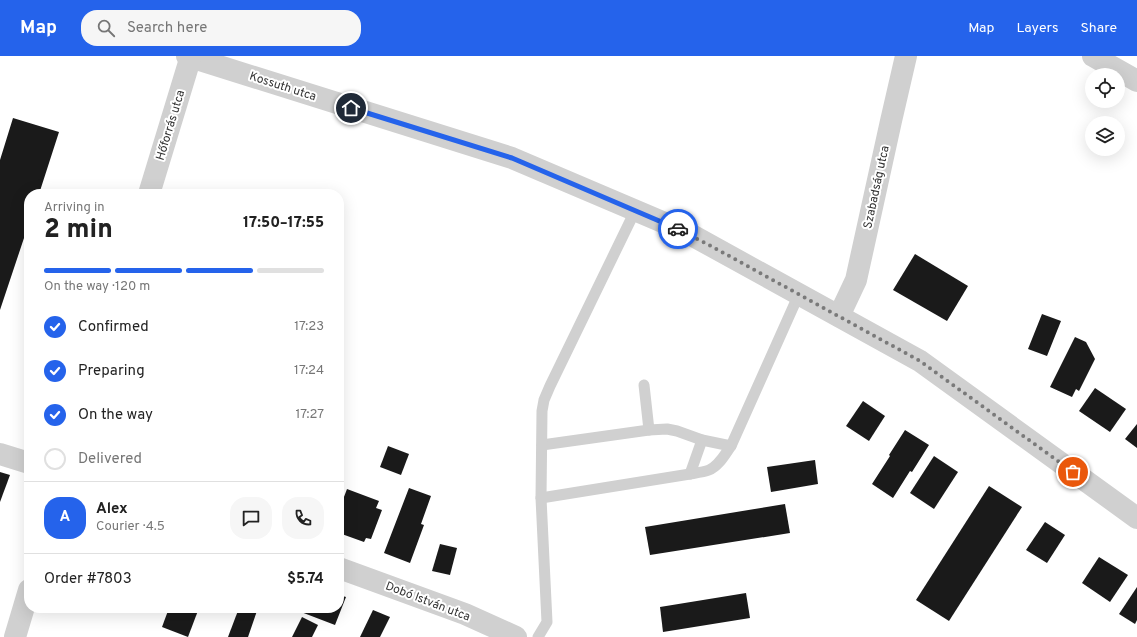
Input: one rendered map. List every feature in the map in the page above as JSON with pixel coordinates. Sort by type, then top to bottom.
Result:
[{"type":"street","name":"Kossuth utca","points":[[190,56],[512,158],[686,232],[920,361],[1137,518]]},
{"type":"street","name":"Hőforrás utca","points":[[150,189],[190,56]]},
{"type":"street","name":"Szabadság utca","points":[[839,316],[856,280],[906,56]]},
{"type":"street","points":[[1093,56],[1137,81]]},
{"type":"street","points":[[0,454],[24,461]]},
{"type":"street","name":"Dobó István utca","points":[[344,570],[465,614],[516,637]]},
{"type":"street","points":[[15,637],[24,607]]},
{"type":"lane","points":[[538,637],[547,622],[541,498],[542,411],[544,400],[635,211]]},
{"type":"lane","points":[[541,498],[690,474],[709,470],[715,467],[731,446],[799,294]]},
{"type":"lane","points":[[644,385],[649,430]]},
{"type":"lane","points":[[542,445],[649,430],[668,429],[702,440],[731,446]]},
{"type":"lane","points":[[690,474],[702,440]]},
{"type":"building","points":[[13,118],[59,132],[41,189],[24,189],[24,238],[0,310],[0,160]]},
{"type":"building","points":[[915,254],[968,286],[947,321],[893,290]]},
{"type":"building","points":[[1042,314],[1061,321],[1047,356],[1028,349]]},
{"type":"building","points":[[1075,337],[1086,342],[1095,359],[1079,391],[1076,389],[1072,397],[1050,387]]},
{"type":"building","points":[[1095,388],[1126,409],[1110,432],[1079,411]]},
{"type":"building","points":[[863,401],[885,416],[869,441],[846,426]]},
{"type":"building","points":[[1137,424],[1137,448],[1125,439]]},
{"type":"building","points":[[905,430],[929,445],[893,498],[872,484]]},
{"type":"building","points":[[388,446],[409,454],[401,475],[380,467]]},
{"type":"building","points":[[934,456],[958,472],[934,509],[910,493]]},
{"type":"building","points":[[815,460],[818,484],[771,492],[767,467]]},
{"type":"building","points":[[0,472],[10,475],[0,502]]},
{"type":"building","points":[[989,486],[1022,507],[949,621],[916,600]]},
{"type":"building","points":[[409,488],[431,496],[421,524],[424,525],[410,563],[384,553]]},
{"type":"building","points":[[347,489],[379,501],[376,508],[382,510],[371,539],[366,538],[364,542],[344,535],[344,497]]},
{"type":"building","points":[[785,504],[790,533],[650,555],[645,527]]},
{"type":"building","points":[[1045,522],[1065,535],[1047,563],[1026,550]]},
{"type":"building","points":[[440,544],[457,548],[450,575],[432,571]]},
{"type":"building","points":[[1099,557],[1128,575],[1110,602],[1082,583]]},
{"type":"building","points":[[1137,587],[1137,620],[1135,624],[1119,614]]},
{"type":"building","points":[[746,593],[750,618],[663,632],[660,607]]},
{"type":"building","points":[[373,610],[390,617],[380,637],[360,637]]},
{"type":"building","points":[[167,613],[197,613],[188,637],[162,627]]},
{"type":"building","points":[[237,613],[256,613],[248,637],[228,637]]},
{"type":"building","points":[[304,613],[340,613],[335,625]]},
{"type":"building","points":[[302,617],[318,625],[312,637],[292,637]]},
{"type":"way so far","points":[[678,229],[920,361],[1073,472]]},
{"type":"route","points":[[351,108],[512,158],[678,229]]}]
